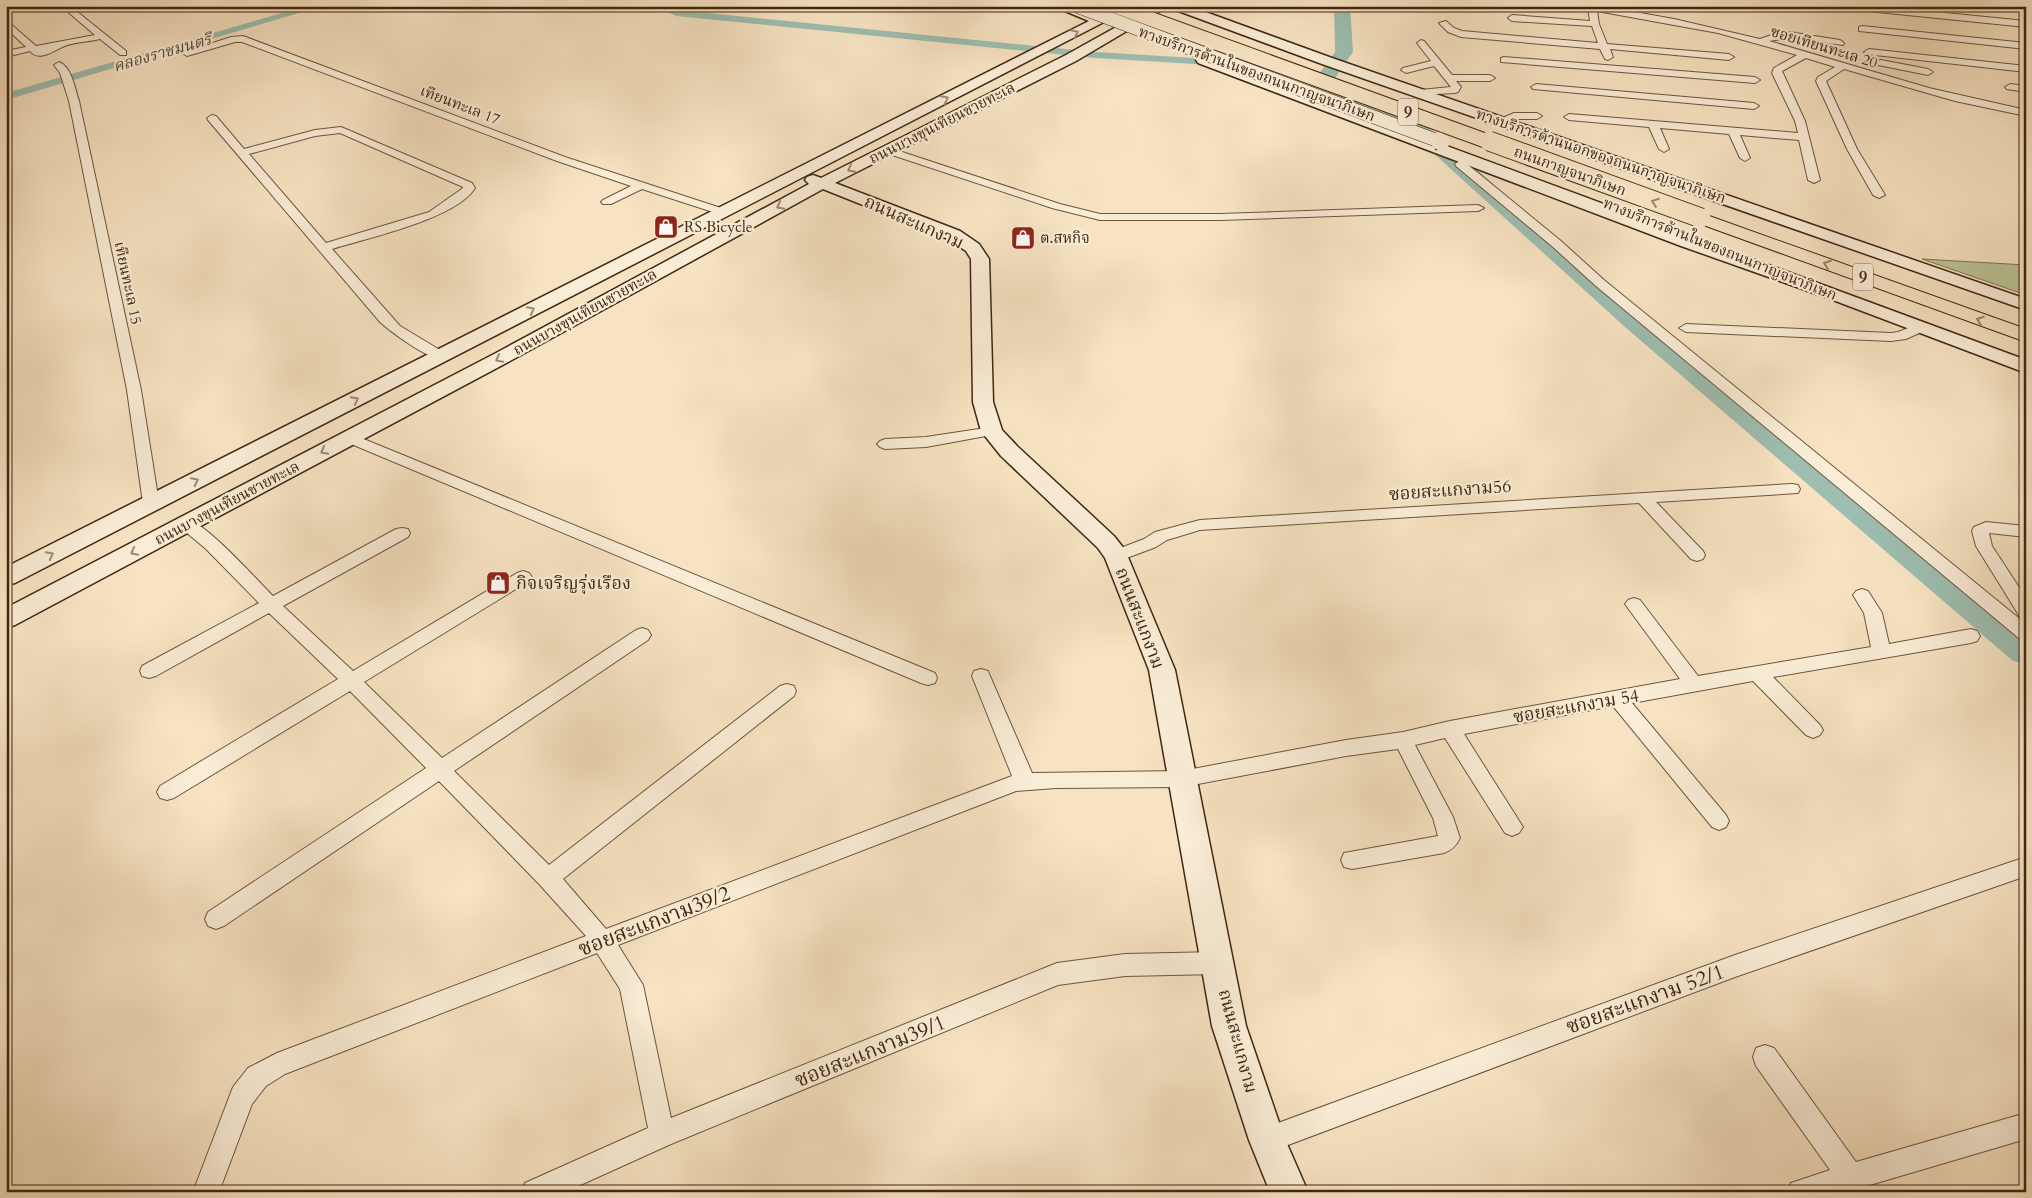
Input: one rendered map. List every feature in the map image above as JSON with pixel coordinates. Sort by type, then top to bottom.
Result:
[{"type":"highway","name":"ถนนกาญจนาภิเษก","points":[[1146,6],[2026,319]]},
{"type":"highway","name":"ถนนกาญจนาภิเษก","points":[[1114,10],[2026,336]]},
{"type":"main road","points":[[1059,6],[1099,21]]},
{"type":"main road","name":"ทางบริการด้านในของถนนกาญจนาภิเษก","points":[[1076,6],[1444,147],[1578,193],[2026,367]]},
{"type":"main road","points":[[1091,6],[1114,10]]},
{"type":"main road","name":"ถนนบางขุนเทียนชายทะเล","points":[[6,577],[1099,21],[1114,10],[1129,6]]},
{"type":"main road","name":"ถนนบางขุนเทียนชายทะเล","points":[[6,619],[349,438],[823,183],[1071,58],[1164,6]]},
{"type":"main road","name":"ทางบริการด้านนอกของถนนกาญจนาภิเษก","points":[[1177,6],[1327,61],[2026,305]]},
{"type":"main road","points":[[1134,22],[1224,62],[1421,135],[1607,199],[1834,294]]},
{"type":"main road","points":[[1122,30],[1200,59],[1248,64],[1392,117],[1465,160],[1834,294]]},
{"type":"main road","name":"ถนนสะแกงาม","points":[[797,174],[941,229],[966,242],[973,248],[980,259],[983,402],[992,431],[1009,451],[1106,542],[1116,556],[1162,670],[1229,1026],[1267,1140],[1289,1192]]},
{"type":"street","points":[[6,11],[26,6]]},
{"type":"street","points":[[65,6],[123,52]]},
{"type":"street","points":[[1848,6],[2026,24]]},
{"type":"street","points":[[1852,6],[1864,41],[1909,70],[1928,72]]},
{"type":"street","points":[[1588,7],[1629,109]]},
{"type":"street","name":"ซอยเทียนทะเล 20","points":[[1588,7],[1689,25],[1761,41],[1934,93],[2026,113]]},
{"type":"street","points":[[1512,18],[1595,24]]},
{"type":"street","points":[[6,23],[48,64],[64,73]]},
{"type":"street","points":[[1443,23],[1451,30],[1461,34],[1729,57]]},
{"type":"street","points":[[1761,41],[1777,36],[1789,35],[1840,43]]},
{"type":"street","points":[[6,54],[34,50],[60,51],[102,36]]},
{"type":"street","name":"เทียนทะเล 17","points":[[187,53],[234,39],[243,39],[561,159],[723,212]]},
{"type":"street","points":[[1864,41],[2026,46]]},
{"type":"street","points":[[1864,41],[2026,69]]},
{"type":"street","points":[[1853,70],[1864,41]]},
{"type":"street","points":[[1420,93],[1455,90],[1456,87],[1421,43]]},
{"type":"street","points":[[60,51],[64,73]]},
{"type":"street","points":[[1804,55],[1777,70],[1777,73],[1794,107],[1805,136],[1814,180]]},
{"type":"street","points":[[1504,60],[1616,77],[1755,80]]},
{"type":"street","points":[[1406,70],[1435,63]]},
{"type":"street","points":[[1841,66],[1821,79],[1852,149],[1879,195]]},
{"type":"street","name":"เทียนทะเล 15","points":[[64,73],[76,111],[134,390],[151,503]]},
{"type":"street","points":[[1448,78],[1490,78]]},
{"type":"street","points":[[1536,88],[1629,109],[1653,124],[1805,136]]},
{"type":"street","points":[[2010,88],[2026,90]]},
{"type":"street","points":[[1569,117],[1629,109],[1754,106]]},
{"type":"street","points":[[1501,121],[1514,116],[1537,116]]},
{"type":"street","points":[[212,118],[395,329],[440,356]]},
{"type":"street","points":[[1653,124],[1664,149]]},
{"type":"street","points":[[243,152],[315,133],[341,130],[468,185],[469,188],[466,193],[433,214],[324,248]]},
{"type":"street","points":[[1733,131],[1745,158]]},
{"type":"street","points":[[887,150],[1056,206],[1100,217],[1220,217],[1478,208]]},
{"type":"street","points":[[1465,160],[1460,164],[1557,244],[1600,283],[2026,634]]},
{"type":"street","points":[[606,202],[639,186]]},
{"type":"street","points":[[1686,328],[1891,337],[1901,336],[1921,327]]},
{"type":"street","points":[[885,444],[926,442],[992,431]]},
{"type":"street","points":[[349,438],[928,678]]},
{"type":"street","name":"ซอยสะแกงาม56","points":[[1116,556],[1150,543],[1161,536],[1200,525],[1792,489]]},
{"type":"street","points":[[1644,499],[1697,555]]},
{"type":"street","points":[[187,524],[212,545],[271,604],[352,680],[548,878],[593,928],[631,985],[662,1135]]},
{"type":"street","points":[[2026,532],[1986,527],[1980,531],[1984,546],[2026,612]]},
{"type":"street","points":[[149,671],[402,533]]},
{"type":"street","points":[[167,792],[523,577]]},
{"type":"street","points":[[1862,594],[1873,613],[1881,651]]},
{"type":"street","points":[[1634,604],[1694,684]]},
{"type":"street","points":[[216,919],[642,635]]},
{"type":"street","name":"ซอยสะแกงาม 54","points":[[1182,779],[1346,748],[1403,740],[1450,729],[1694,684],[1972,636]]},
{"type":"street","points":[[1757,673],[1813,730]]},
{"type":"street","points":[[982,676],[1025,782]]},
{"type":"street","points":[[548,878],[787,690]]},
{"type":"street","points":[[1617,698],[1719,822]]},
{"type":"street","points":[[1450,729],[1512,827]]},
{"type":"street","points":[[1352,860],[1444,844],[1449,838],[1443,817],[1403,740]]},
{"type":"street","name":"ซอยสะแกงาม39/2","points":[[206,1192],[242,1096],[257,1077],[277,1065],[1015,783],[1056,780],[1182,779]]},
{"type":"street","name":"ซอยสะแกงาม 52/1","points":[[1267,1140],[1735,966],[2026,866]]},
{"type":"street","name":"ซอยสะแกงาม39/1","points":[[534,1192],[662,1135],[1057,974],[1125,965],[1218,963]]},
{"type":"street","points":[[1765,1058],[1852,1177]]},
{"type":"street","points":[[1800,1192],[2026,1126]]},
{"type":"green space","points":[[1922,259],[2026,265],[2026,295]]},
{"type":"waterway","name":"คลองราชมนตรี","points":[[6,97],[317,6]]},
{"type":"waterway","points":[[671,6],[667,9],[676,13],[1095,55],[1195,61],[1244,59],[1264,66]]},
{"type":"waterway","points":[[1342,6],[1344,52],[1320,86],[1405,117],[1634,321],[2026,651]]},
{"type":"place","name":"RS Bicycle","points":[[666,227]]},
{"type":"place","name":"ต.สหกิจ","points":[[1023,238]]},
{"type":"place","name":"กิจเจริญรุ่งเรือง","points":[[498,583]]}]
